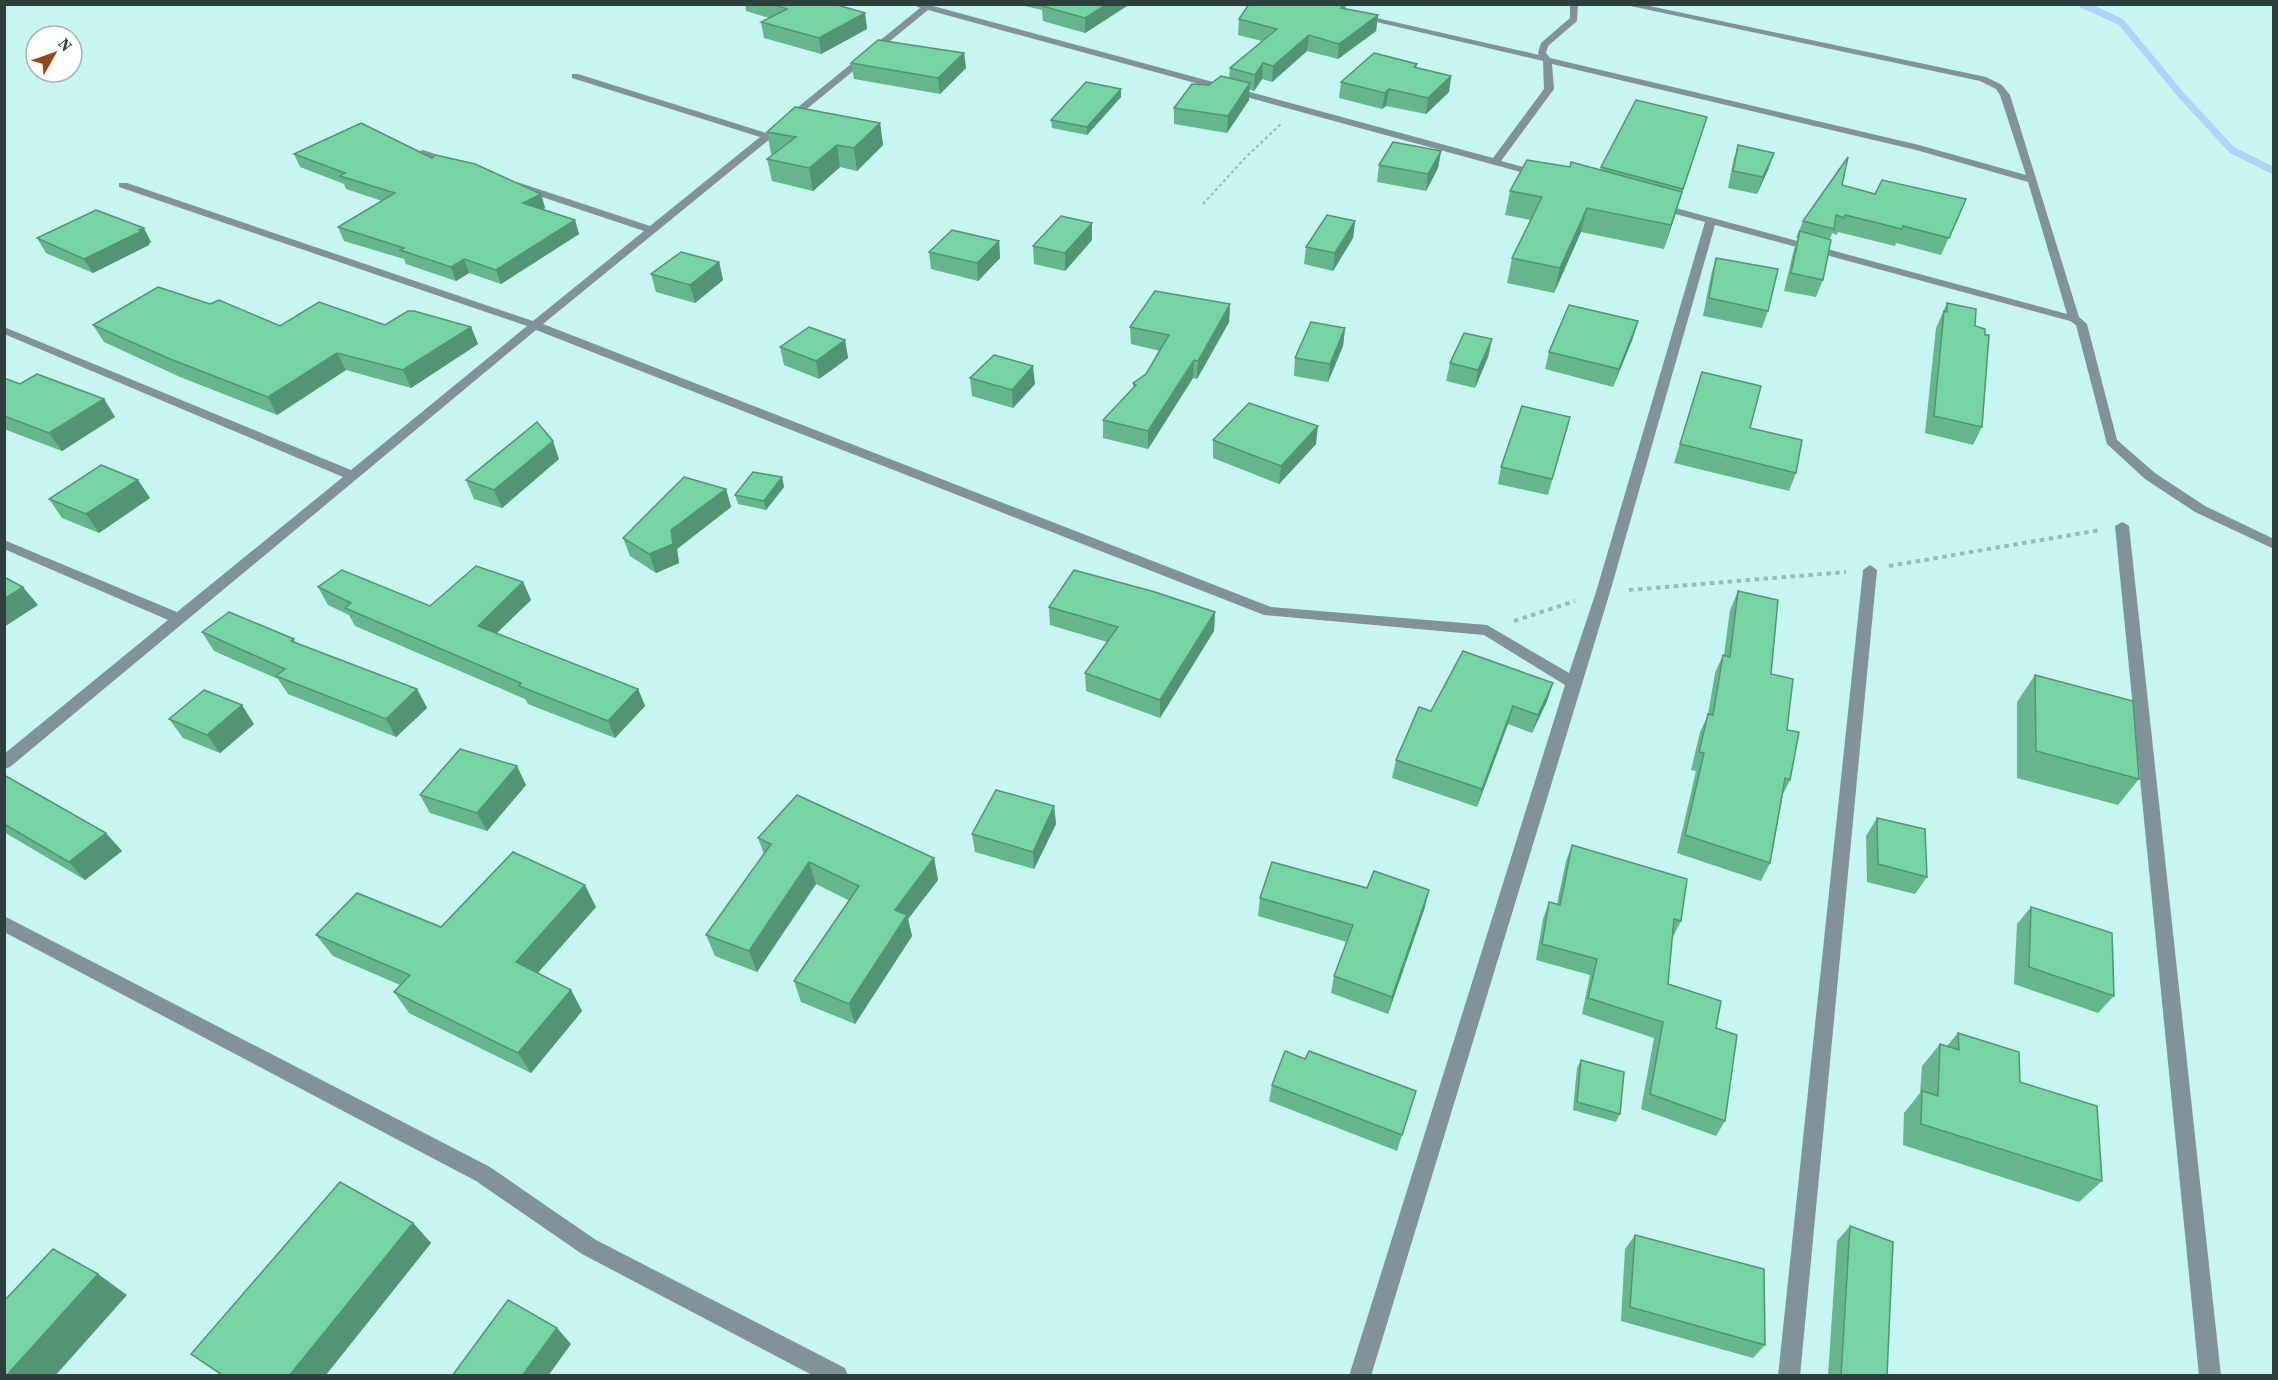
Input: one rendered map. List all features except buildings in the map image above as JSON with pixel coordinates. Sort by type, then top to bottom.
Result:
[{"type":"street","points":[[1495,162],[1549,88],[1547,60],[1542,53],[1544,45],[1574,19],[1574,4]]},
{"type":"street","points":[[1625,4],[1983,79],[1999,87],[2005,95],[2074,319]]},
{"type":"street","points":[[4,763],[924,5],[1552,177]]},
{"type":"street","points":[[1346,12],[1919,148],[2031,180]]},
{"type":"street","points":[[575,76],[767,136]]},
{"type":"street","points":[[423,153],[466,168]]},
{"type":"street","points":[[499,179],[652,230]]},
{"type":"street","points":[[123,184],[535,325],[1269,612],[1486,630],[1573,682]]},
{"type":"street","points":[[1643,202],[2074,319],[2081,324],[2111,441],[2150,476],[2200,508],[2274,545]]},
{"type":"street","points":[[1360,1376],[1557,741],[1573,682],[1603,592],[1712,221]]},
{"type":"street","points":[[4,330],[353,476]]},
{"type":"street","points":[[2122,526],[2210,1376]]},
{"type":"street","points":[[4,544],[179,619]]},
{"type":"street","points":[[1789,1376],[1870,570]]},
{"type":"street","points":[[4,923],[483,1174],[589,1248],[837,1376]]},
{"type":"path","points":[[1203,204],[1247,156],[1298,109]]},
{"type":"path","points":[[1486,630],[1603,592],[1870,570],[2122,526]]},
{"type":"waterway","points":[[2082,4],[2121,22],[2181,95],[2232,150],[2274,171]]}]
